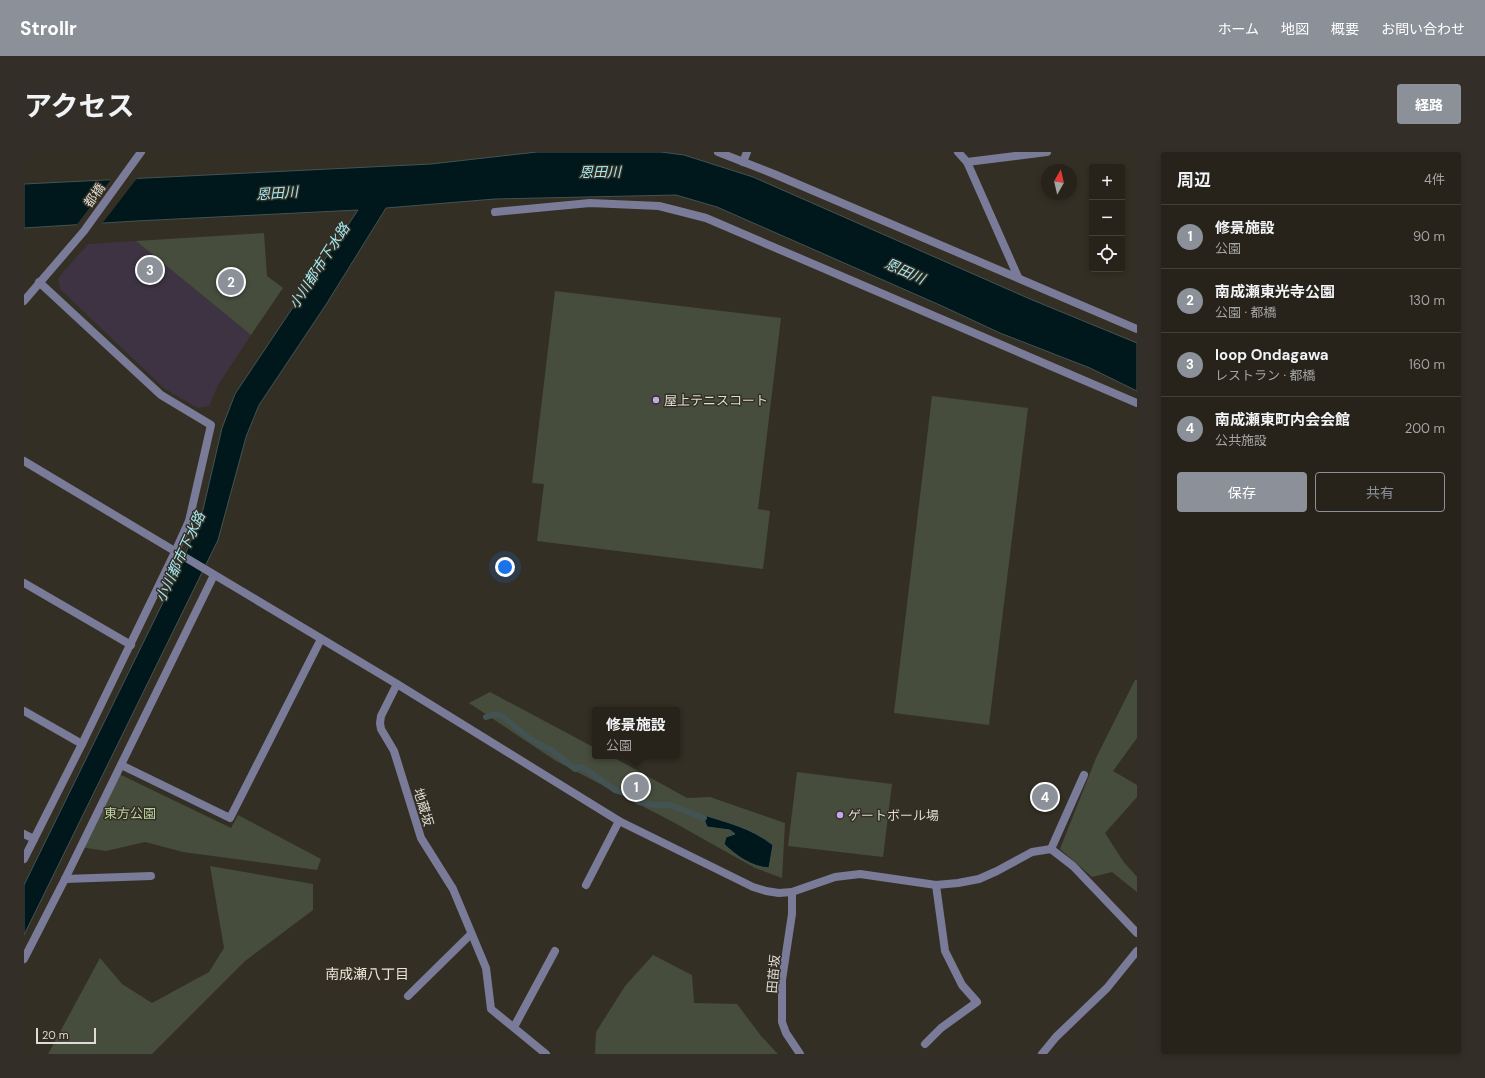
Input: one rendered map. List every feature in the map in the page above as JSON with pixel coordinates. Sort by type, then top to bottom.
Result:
[{"type":"street","name":"都橋","points":[[24,301],[84,231],[141,152]]},
{"type":"street","points":[[718,152],[1137,328]]},
{"type":"street","points":[[743,162],[747,152]]},
{"type":"street","points":[[958,152],[967,162],[1018,277]]},
{"type":"street","points":[[967,162],[1047,152]]},
{"type":"street","points":[[495,212],[590,203],[659,206],[706,218],[1137,403]]},
{"type":"street","points":[[24,859],[177,553],[189,521],[210,425],[161,395],[40,282]]},
{"type":"street","points":[[24,461],[397,684],[619,821],[753,886],[766,891],[779,893],[792,892],[835,877],[860,874],[936,885],[958,883],[979,879],[1032,852],[1051,849],[1073,866],[1137,933]]},
{"type":"street","points":[[24,959],[121,765],[212,574]]},
{"type":"street","points":[[24,583],[131,645]]},
{"type":"street","points":[[121,765],[230,818],[321,639]]},
{"type":"street","name":"地蔵坂","points":[[397,684],[381,716],[380,723],[381,729],[394,751],[421,838],[453,889],[486,968],[491,1009],[546,1054]]},
{"type":"street","points":[[24,710],[82,744]]},
{"type":"street","points":[[1051,849],[1084,775]]},
{"type":"street","points":[[586,885],[619,821]]},
{"type":"street","points":[[24,834],[34,839]]},
{"type":"street","points":[[65,879],[151,876]]},
{"type":"street","points":[[925,1044],[941,1028],[977,1002],[962,985],[945,951],[936,885]]},
{"type":"street","name":"田苗坂","points":[[792,892],[792,914],[782,980],[782,1022],[786,1033],[800,1054]]},
{"type":"street","points":[[408,996],[471,934]]},
{"type":"street","points":[[1042,1054],[1056,1037],[1107,988],[1137,951]]},
{"type":"street","points":[[514,1027],[555,952]]},
{"type":"shaded area","points":[[136,241],[251,335],[218,385],[209,406],[198,408],[165,389],[60,289],[58,278],[88,244]]},
{"type":"green space","points":[[264,233],[267,276],[283,288],[251,335],[136,241]]},
{"type":"green space","name":"屋上テニスコート","points":[[555,291],[781,318],[758,509],[770,511],[763,569],[537,541],[544,484],[532,483]]},
{"type":"green space","points":[[932,396],[1028,408],[989,725],[894,713]]},
{"type":"green space","points":[[1135,680],[1137,680],[1137,738],[1113,771],[1137,785],[1137,797],[1105,833],[1123,861],[1137,877],[1137,892],[1112,872],[1092,877],[1060,849],[1096,758]]},
{"type":"green space","points":[[490,692],[592,746],[592,759],[616,759],[687,798],[710,797],[785,823],[782,878],[755,868],[673,822],[556,761],[469,703]]},
{"type":"green space","name":"ゲートボール場","points":[[797,772],[892,784],[883,857],[788,846]]},
{"type":"green space","name":"東方公園","points":[[117,773],[231,828],[238,815],[321,859],[317,870],[183,852],[145,842],[106,851],[80,847]]},
{"type":"green space","points":[[210,866],[313,884],[313,910],[245,961],[152,1054],[48,1054],[100,958],[122,984],[152,1003],[209,972],[224,948]]},
{"type":"green space","points":[[653,955],[692,975],[694,1003],[737,1004],[761,1036],[778,1054],[595,1054],[596,1032],[625,986]]},
{"type":"water","name":"恩田川","points":[[537,152],[661,152],[684,155],[753,177],[1030,299],[1137,343],[1137,391],[1090,368],[1000,333],[717,207],[676,195],[495,199],[386,208],[327,303],[259,405],[246,437],[218,540],[24,935],[24,885],[177,574],[202,514],[222,428],[235,394],[358,210],[24,228],[24,184],[431,164]]},
{"type":"water","points":[[701,814],[747,830],[773,845],[769,868],[756,866],[734,853],[724,844],[726,837],[735,834],[730,830],[707,827],[704,819],[697,816]]},
{"type":"pier","points":[[138,177],[101,225],[75,227],[112,178]]},
{"type":"waterway","points":[[486,717],[496,714],[503,717],[529,738],[550,749],[575,769],[582,767],[615,790],[626,793],[639,802],[655,805],[670,805],[704,818]]},
{"type":"place","name":"loop Ondagawa","points":[[150,270]]},
{"type":"place","name":"南成瀬東光寺公園","points":[[231,282]]},
{"type":"place","name":"屋上テニスコート","points":[[656,400]]},
{"type":"place","name":"修景施設","points":[[636,787]]},
{"type":"place","name":"南成瀬東町内会会館","points":[[1045,797]]},
{"type":"place","name":"ゲートボール場","points":[[840,815]]},
{"type":"district","name":"南成瀬八丁目","points":[[367,974]]},
{"type":"water label","name":"小川都市下水路","points":[[319,266]]},
{"type":"water label","name":"小川都市下水路","points":[[180,557]]}]
